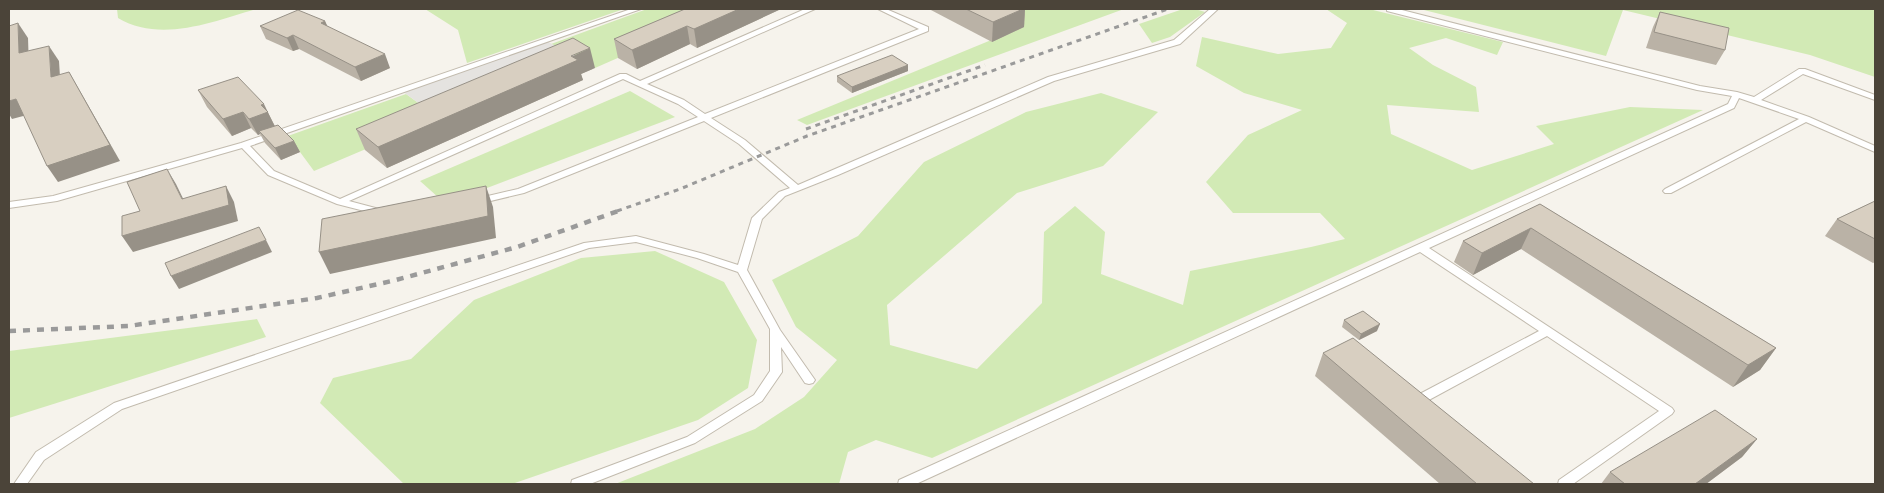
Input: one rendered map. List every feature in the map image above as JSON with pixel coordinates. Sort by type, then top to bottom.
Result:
[{"type":"lane","points":[[9,205],[54,199],[244,146],[637,9]]},
{"type":"lane","points":[[640,84],[811,9]]},
{"type":"lane","points":[[473,202],[521,191],[925,29],[881,9]]},
{"type":"lane","points":[[742,270],[757,218],[782,194],[1051,79],[1177,42],[1214,9]]},
{"type":"lane","points":[[1390,9],[1700,88],[1737,94],[1806,119],[1875,148]]},
{"type":"lane","points":[[1754,100],[1802,72],[1875,98]]},
{"type":"lane","points":[[340,202],[623,76],[681,102],[742,142],[796,188]]},
{"type":"lane","points":[[904,484],[1731,106],[1737,94]]},
{"type":"lane","points":[[1668,190],[1806,119]]},
{"type":"lane","points":[[244,146],[271,173],[340,202],[373,212],[391,212]]},
{"type":"lane","points":[[20,484],[40,456],[118,406],[588,244],[636,239],[700,256],[742,270],[775,329],[809,380]]},
{"type":"lane","points":[[1422,248],[1668,411],[1564,484]]},
{"type":"lane","points":[[577,484],[691,440],[758,398],[776,372],[775,329]]},
{"type":"lane","points":[[1433,412],[1418,400],[1548,331]]},
{"type":"green space","points":[[117,9],[256,9],[205,24],[169,30],[151,29],[134,25],[118,18]]},
{"type":"green space","points":[[425,9],[624,9],[467,63],[458,30]]},
{"type":"green space","points":[[647,9],[729,9],[595,68],[551,44]]},
{"type":"green space","points":[[987,9],[1124,9],[807,125],[797,120],[1023,27]]},
{"type":"green space","points":[[1183,9],[1195,9],[1205,12],[1170,37],[1152,43],[1139,24]]},
{"type":"green space","points":[[1326,9],[1369,9],[1503,42],[1497,55],[1446,38],[1409,48],[1433,65],[1476,87],[1479,112],[1387,105],[1391,134],[1472,170],[1554,144],[1536,126],[1630,107],[1703,110],[932,458],[876,440],[848,452],[839,484],[615,484],[755,429],[804,397],[837,360],[796,327],[772,280],[858,236],[924,162],[1026,112],[1101,93],[1158,112],[1103,166],[1017,193],[887,305],[890,345],[977,369],[1042,303],[1044,232],[1075,206],[1105,232],[1101,274],[1183,305],[1190,271],[1345,239],[1320,213],[1233,213],[1206,182],[1248,135],[1302,110],[1244,93],[1196,66],[1202,37],[1278,54],[1331,48],[1347,23]]},
{"type":"green space","points":[[1420,9],[1875,9],[1875,77],[1810,55],[1623,10],[1606,56]]},
{"type":"green space","points":[[630,91],[675,117],[458,199],[439,198],[420,181]]},
{"type":"green space","points":[[406,94],[439,118],[314,171],[300,152],[285,137]]},
{"type":"green space","points":[[655,251],[724,282],[757,340],[748,388],[698,420],[512,484],[404,484],[320,403],[333,378],[411,359],[474,300],[581,258]]},
{"type":"green space","points":[[257,319],[266,337],[9,418],[9,351]]},
{"type":"shaded area","points":[[546,41],[578,57],[439,118],[402,91]]},
{"type":"building","points":[[685,9],[739,9],[694,29],[687,26],[632,50],[614,39]]},
{"type":"building","points":[[966,9],[1023,9],[993,22]]},
{"type":"building","points":[[298,10],[325,21],[321,23],[385,54],[355,67],[293,35],[287,38],[260,26]]},
{"type":"building","points":[[1660,12],[1729,28],[1725,50],[1654,32]]},
{"type":"building","points":[[18,23],[19,53],[49,46],[51,77],[69,72],[110,145],[47,166],[16,99],[9,101],[9,26]]},
{"type":"building","points":[[573,38],[590,48],[571,56],[578,60],[378,147],[356,129]]},
{"type":"building","points":[[892,55],[908,65],[852,87],[837,76]]},
{"type":"building","points":[[238,77],[264,104],[261,105],[268,112],[249,119],[243,112],[223,119],[198,90]]},
{"type":"building","points":[[278,125],[294,141],[275,148],[259,131]]},
{"type":"building","points":[[167,169],[182,199],[226,186],[229,205],[122,236],[122,216],[140,211],[127,182]]},
{"type":"building","points":[[486,186],[488,216],[319,252],[322,219]]},
{"type":"building","points":[[1875,201],[1875,239],[1837,219]]},
{"type":"building","points":[[1540,204],[1776,348],[1748,365],[1531,228],[1482,253],[1463,241]]},
{"type":"building","points":[[259,227],[266,240],[171,276],[165,263]]},
{"type":"building","points":[[1363,311],[1380,324],[1361,334],[1344,320]]},
{"type":"building","points":[[1353,338],[1534,484],[1477,484],[1323,353]]},
{"type":"building","points":[[1715,410],[1757,439],[1695,484],[1625,484],[1610,472]]},
{"type":"railway","points":[[617,211],[680,189],[807,136],[1168,9]]},
{"type":"railway","points":[[806,129],[985,65]]},
{"type":"railway","points":[[9,331],[129,326],[317,298],[396,280],[517,247],[621,210]]}]
